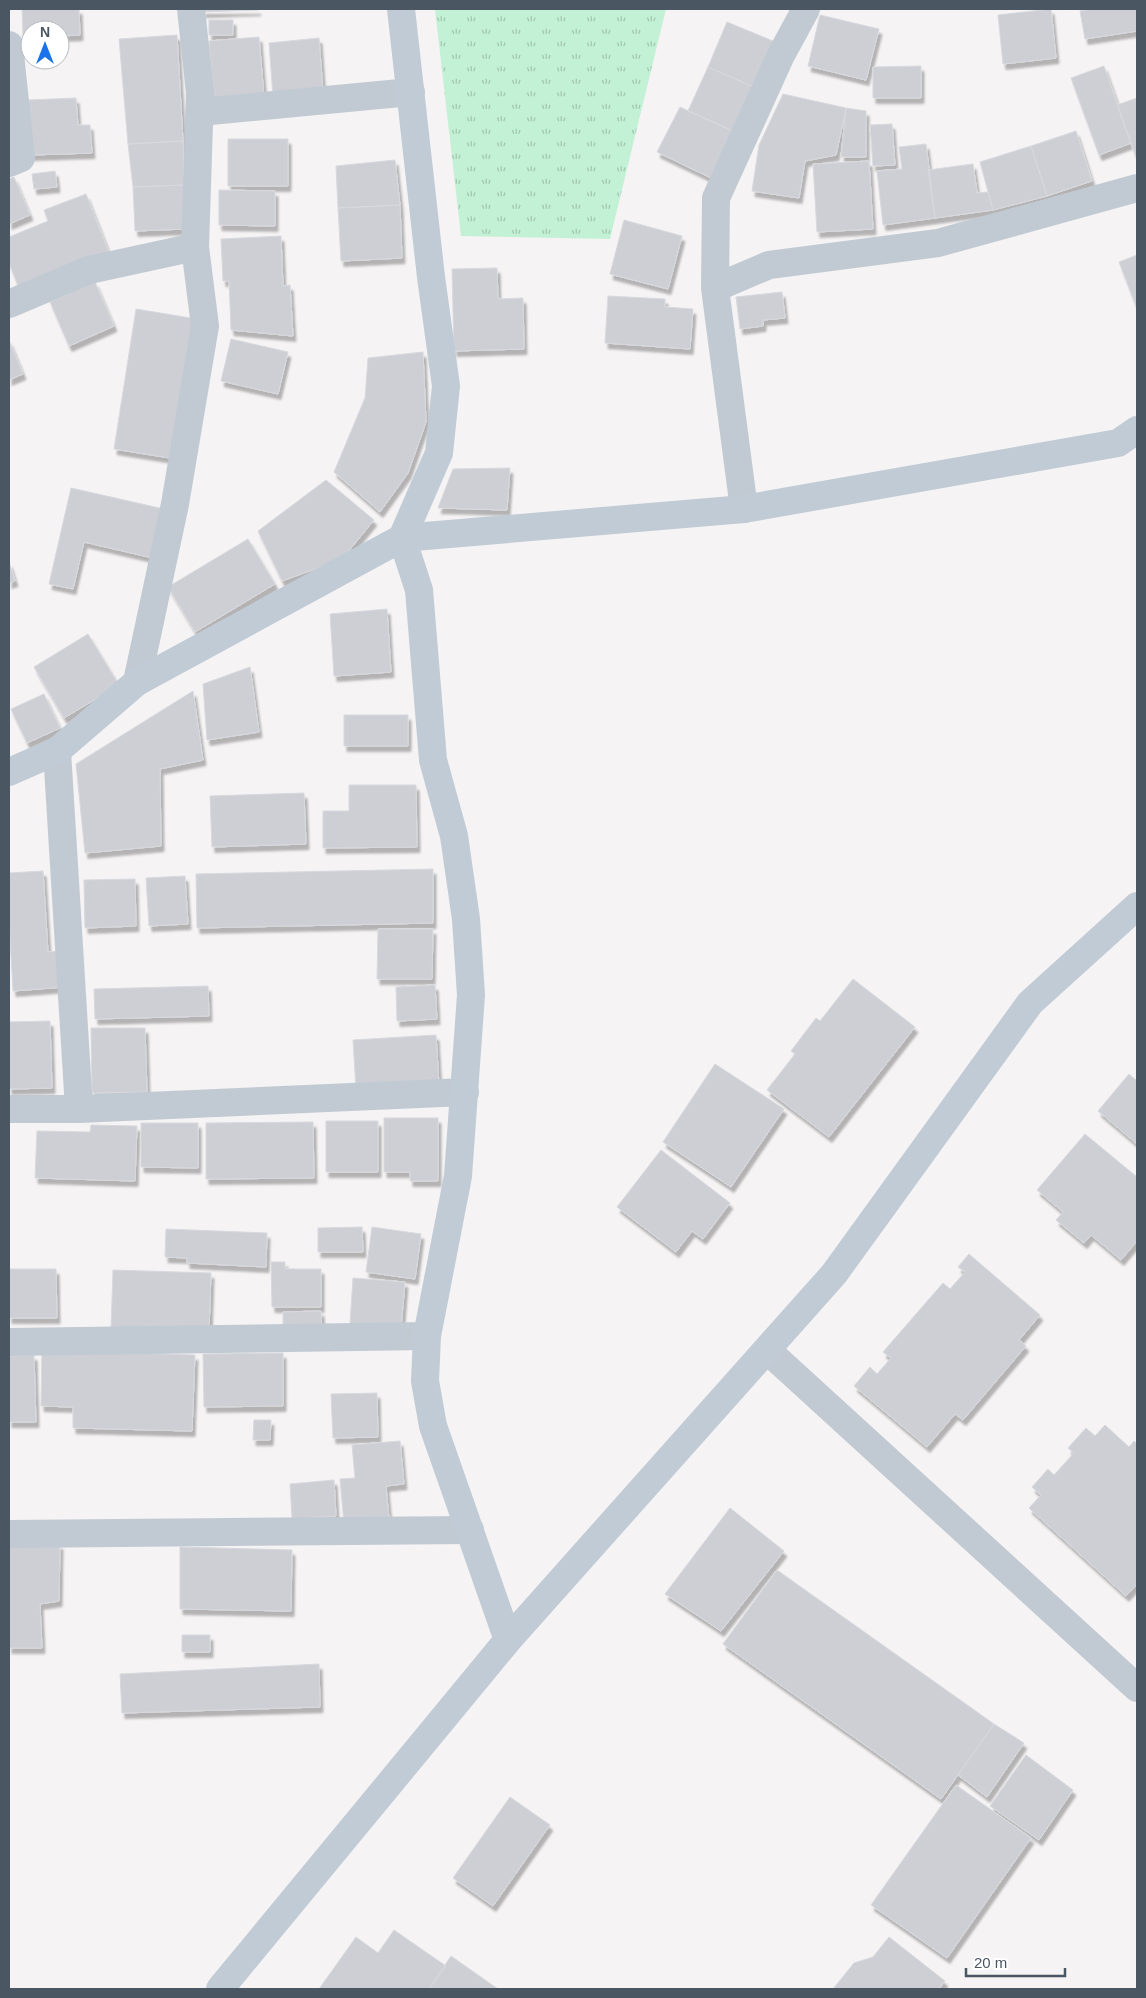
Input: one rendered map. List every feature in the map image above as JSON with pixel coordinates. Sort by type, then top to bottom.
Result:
[{"type":"street","points":[[138,682],[175,504],[205,326],[194,247],[200,93],[191,9]]},
{"type":"street","points":[[402,9],[431,277],[446,386],[439,453],[402,538],[419,590],[433,760],[454,836],[466,919],[471,995],[458,1176],[427,1336],[425,1381],[433,1426],[508,1640]]},
{"type":"street","points":[[744,509],[716,288],[716,198],[781,55],[806,9]]},
{"type":"street","points":[[9,45],[21,158],[9,163]]},
{"type":"street","points":[[200,112],[411,92]]},
{"type":"street","points":[[716,288],[769,265],[938,243],[1137,188]]},
{"type":"street","points":[[9,304],[88,270],[194,247]]},
{"type":"street","points":[[9,772],[57,751],[138,682],[402,538],[744,509],[1118,443],[1137,430]]},
{"type":"street","points":[[57,751],[80,1109]]},
{"type":"street","points":[[220,1989],[508,1640],[834,1274],[1030,1003],[1137,906]]},
{"type":"street","points":[[9,1109],[80,1109],[464,1092]]},
{"type":"street","points":[[9,1342],[427,1336]]},
{"type":"street","points":[[766,1350],[1136,1684]]},
{"type":"street","points":[[9,1534],[470,1530]]},
{"type":"green space","points":[[435,9],[666,9],[610,239],[461,236]]},
{"type":"building","points":[[22,9],[79,9],[80,35],[70,36],[70,20],[22,20]]},
{"type":"building","points":[[203,9],[258,9],[258,10],[203,12]]},
{"type":"building","points":[[1051,9],[1056,58],[1003,64],[998,15]]},
{"type":"building","points":[[1093,9],[1137,9],[1137,31],[1085,39],[1080,11]]},
{"type":"building","points":[[820,15],[879,29],[866,80],[808,66]]},
{"type":"building","points":[[209,20],[233,20],[233,35],[209,35]]},
{"type":"building","points":[[727,22],[773,41],[754,87],[708,67]]},
{"type":"building","points":[[177,35],[183,141],[128,144],[119,39]]},
{"type":"building","points":[[259,37],[264,97],[214,101],[209,41]]},
{"type":"building","points":[[319,38],[323,92],[273,97],[269,43]]},
{"type":"building","points":[[921,66],[921,98],[873,98],[873,67]]},
{"type":"building","points":[[1104,66],[1131,143],[1099,155],[1071,78]]},
{"type":"building","points":[[708,67],[754,87],[735,132],[688,111]]},
{"type":"building","points":[[783,94],[846,108],[836,155],[805,161],[799,198],[752,191],[759,145]]},
{"type":"building","points":[[76,98],[78,125],[90,125],[92,153],[31,155],[28,100]]},
{"type":"building","points":[[1137,98],[1137,160],[1117,105]]},
{"type":"building","points":[[680,107],[735,132],[713,179],[657,152]]},
{"type":"building","points":[[846,108],[866,111],[866,157],[841,157]]},
{"type":"building","points":[[892,124],[895,165],[873,166],[870,125]]},
{"type":"building","points":[[1076,131],[1092,181],[1047,196],[1031,146]]},
{"type":"building","points":[[228,139],[288,139],[288,186],[228,186]]},
{"type":"building","points":[[183,141],[184,185],[133,187],[128,144]]},
{"type":"building","points":[[926,144],[935,218],[883,225],[877,171],[902,169],[899,147]]},
{"type":"building","points":[[1031,146],[1047,196],[993,210],[980,162]]},
{"type":"building","points":[[395,160],[400,205],[338,208],[336,166]]},
{"type":"building","points":[[869,161],[873,229],[817,232],[813,164]]},
{"type":"building","points":[[973,164],[977,193],[988,192],[993,210],[935,218],[928,170]]},
{"type":"building","points":[[55,171],[57,187],[34,189],[32,174]]},
{"type":"building","points":[[14,177],[30,215],[9,224],[9,179]]},
{"type":"building","points":[[184,185],[186,229],[135,231],[133,187]]},
{"type":"building","points":[[219,190],[275,191],[275,226],[219,225]]},
{"type":"building","points":[[86,194],[109,253],[19,288],[9,263],[9,237],[48,221],[44,210]]},
{"type":"building","points":[[400,205],[402,258],[341,261],[338,208]]},
{"type":"building","points":[[624,220],[682,236],[668,289],[610,274]]},
{"type":"building","points":[[281,236],[283,286],[290,285],[293,336],[231,330],[229,281],[223,281],[221,239]]},
{"type":"building","points":[[1137,255],[1137,309],[1119,262]]},
{"type":"building","points":[[497,268],[498,299],[523,298],[524,349],[454,351],[452,269]]},
{"type":"building","points":[[95,282],[114,326],[69,346],[50,302]]},
{"type":"building","points":[[782,292],[785,318],[763,320],[763,326],[740,329],[736,297]]},
{"type":"building","points":[[608,296],[665,299],[665,307],[693,309],[690,349],[605,343]]},
{"type":"building","points":[[136,309],[197,319],[176,459],[114,449]]},
{"type":"building","points":[[231,339],[288,352],[278,394],[221,381]]},
{"type":"building","points":[[9,340],[23,374],[9,380]]},
{"type":"building","points":[[423,352],[426,422],[408,473],[380,512],[334,472],[365,398],[368,358]]},
{"type":"building","points":[[510,468],[507,510],[438,508],[453,469]]},
{"type":"building","points":[[326,480],[374,520],[342,559],[282,581],[258,531]]},
{"type":"building","points":[[71,488],[164,509],[153,558],[84,542],[73,589],[49,584]]},
{"type":"building","points":[[248,539],[275,584],[195,632],[168,587]]},
{"type":"building","points":[[9,562],[15,581],[9,583]]},
{"type":"building","points":[[387,609],[391,672],[334,676],[330,614]]},
{"type":"building","points":[[88,634],[119,685],[64,718],[34,667]]},
{"type":"building","points":[[250,667],[259,732],[207,740],[203,684]]},
{"type":"building","points":[[193,691],[203,760],[160,769],[161,846],[85,853],[76,764]]},
{"type":"building","points":[[44,694],[60,728],[27,743],[11,709]]},
{"type":"building","points":[[344,715],[408,715],[408,746],[344,746]]},
{"type":"building","points":[[349,785],[416,785],[417,847],[323,848],[323,811],[349,811]]},
{"type":"building","points":[[304,793],[306,844],[212,847],[210,796]]},
{"type":"building","points":[[433,869],[433,923],[197,928],[196,874]]},
{"type":"building","points":[[43,871],[48,952],[62,951],[64,987],[13,991],[9,919],[9,873]]},
{"type":"building","points":[[185,876],[188,924],[149,926],[146,878]]},
{"type":"building","points":[[135,879],[136,926],[85,928],[84,880]]},
{"type":"building","points":[[378,929],[433,929],[432,979],[377,979]]},
{"type":"building","points":[[853,979],[915,1027],[829,1137],[767,1090],[795,1054],[791,1051],[816,1018],[820,1021]]},
{"type":"building","points":[[435,985],[437,1019],[397,1021],[396,987]]},
{"type":"building","points":[[208,986],[209,1016],[95,1019],[94,989]]},
{"type":"building","points":[[50,1021],[52,1088],[9,1089],[9,1022]]},
{"type":"building","points":[[91,1028],[145,1028],[147,1092],[92,1093]]},
{"type":"building","points":[[436,1035],[439,1085],[356,1090],[353,1040]]},
{"type":"building","points":[[715,1064],[784,1109],[731,1187],[663,1142]]},
{"type":"building","points":[[1129,1074],[1137,1081],[1137,1144],[1098,1111]]},
{"type":"building","points":[[384,1118],[438,1118],[438,1181],[410,1181],[410,1172],[384,1172]]},
{"type":"building","points":[[326,1121],[378,1121],[378,1172],[326,1172]]},
{"type":"building","points":[[313,1122],[314,1178],[206,1179],[206,1123]]},
{"type":"building","points":[[141,1123],[198,1123],[198,1168],[141,1167]]},
{"type":"building","points":[[91,1125],[137,1126],[135,1181],[35,1178],[37,1131],[90,1132]]},
{"type":"building","points":[[1085,1134],[1137,1177],[1137,1241],[1121,1260],[1091,1235],[1084,1243],[1056,1220],[1063,1212],[1037,1190]]},
{"type":"building","points":[[661,1150],[730,1203],[703,1239],[692,1231],[676,1252],[617,1207]]},
{"type":"building","points":[[362,1227],[363,1252],[318,1252],[318,1228]]},
{"type":"building","points":[[372,1227],[421,1234],[415,1279],[366,1272]]},
{"type":"building","points":[[166,1229],[267,1233],[266,1267],[187,1263],[187,1258],[165,1257]]},
{"type":"building","points":[[969,1254],[1040,1315],[1019,1340],[1026,1346],[963,1420],[955,1414],[927,1447],[854,1386],[870,1367],[877,1374],[891,1358],[883,1352],[943,1283],[950,1289],[965,1272],[958,1267]]},
{"type":"building","points":[[271,1262],[285,1262],[285,1269],[321,1269],[321,1307],[272,1307]]},
{"type":"building","points":[[9,1269],[56,1269],[57,1318],[9,1318]]},
{"type":"building","points":[[113,1270],[211,1273],[209,1330],[111,1328]]},
{"type":"building","points":[[353,1278],[405,1282],[401,1328],[350,1324]]},
{"type":"building","points":[[321,1311],[322,1334],[283,1335],[283,1312]]},
{"type":"building","points":[[42,1350],[195,1355],[192,1431],[73,1428],[73,1407],[41,1406]]},
{"type":"building","points":[[283,1353],[283,1406],[204,1407],[203,1354]]},
{"type":"building","points":[[34,1355],[36,1422],[9,1422],[9,1356]]},
{"type":"building","points":[[377,1393],[378,1437],[333,1438],[331,1394]]},
{"type":"building","points":[[254,1420],[271,1420],[270,1440],[253,1440]]},
{"type":"building","points":[[1105,1425],[1129,1447],[1134,1441],[1137,1444],[1137,1584],[1126,1596],[1029,1508],[1041,1495],[1032,1487],[1048,1469],[1054,1475],[1074,1453],[1068,1448],[1086,1428],[1095,1436]]},
{"type":"building","points":[[400,1441],[404,1484],[386,1486],[389,1519],[344,1524],[340,1479],[355,1478],[352,1445]]},
{"type":"building","points":[[334,1480],[336,1516],[292,1519],[290,1484]]},
{"type":"building","points":[[730,1508],[784,1551],[721,1631],[665,1594]]},
{"type":"building","points":[[9,1544],[60,1544],[59,1601],[40,1604],[42,1648],[9,1648]]},
{"type":"building","points":[[180,1547],[292,1550],[291,1611],[180,1609]]},
{"type":"building","points":[[777,1570],[994,1724],[941,1799],[723,1644]]},
{"type":"building","points":[[182,1635],[210,1635],[210,1652],[182,1652]]},
{"type":"building","points":[[319,1664],[320,1707],[122,1713],[120,1674]]},
{"type":"building","points":[[994,1724],[1024,1743],[987,1797],[958,1775]]},
{"type":"building","points":[[1026,1755],[1073,1790],[1039,1840],[990,1806]]},
{"type":"building","points":[[956,1785],[1031,1838],[947,1958],[871,1905]]},
{"type":"building","points":[[510,1797],[550,1825],[493,1906],[453,1878]]},
{"type":"building","points":[[394,1930],[446,1966],[429,1989],[319,1989],[356,1937],[378,1953]]},
{"type":"building","points":[[889,1937],[945,1981],[939,1989],[833,1989],[854,1963],[873,1957]]},
{"type":"building","points":[[451,1956],[498,1989],[429,1989]]}]
